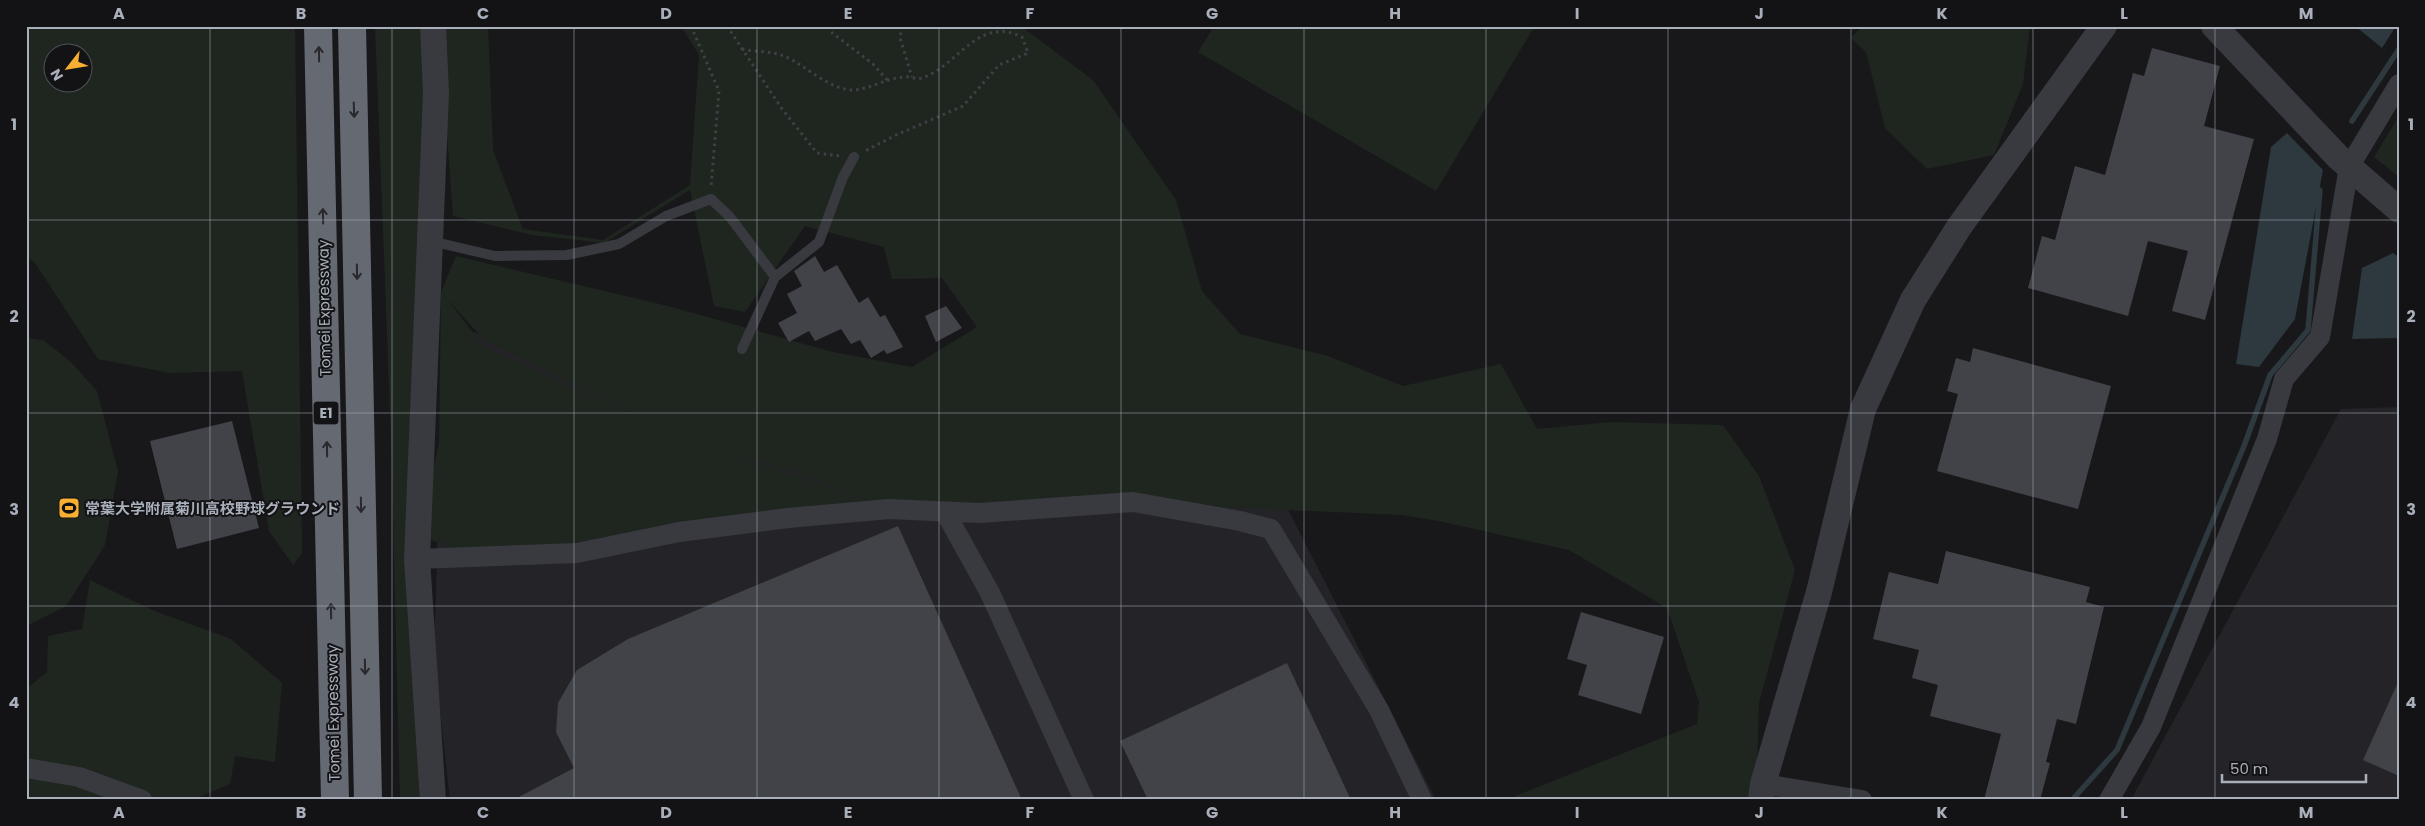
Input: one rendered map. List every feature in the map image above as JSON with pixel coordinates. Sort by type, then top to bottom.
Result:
[{"type":"highway","name":"Tomei Expressway","points":[[318,26],[335,800]]},
{"type":"highway","name":"E1","points":[[352,26],[368,800]]},
{"type":"street","points":[[432,800],[417,558],[436,93],[433,26]]},
{"type":"street","points":[[1862,800],[1762,792],[1819,592],[1863,409],[1913,300],[1923,284],[1959,227],[2104,26]]},
{"type":"street","points":[[2214,26],[2349,167],[2399,210]]},
{"type":"street","points":[[2110,800],[2151,727],[2267,439],[2284,379],[2320,337],[2349,167],[2399,84]]},
{"type":"street","points":[[417,558],[576,553],[679,532],[788,518],[889,509],[979,513],[1133,502],[1240,521],[1272,529],[1379,710],[1422,800]]},
{"type":"street","points":[[945,512],[990,593],[1084,800]]},
{"type":"street","points":[[26,768],[79,777],[142,800]]},
{"type":"lane","points":[[742,349],[775,277],[819,242],[843,178],[854,157]]},
{"type":"lane","points":[[430,241],[495,256],[567,255],[619,244],[666,216],[711,199],[730,217],[775,277]]},
{"type":"path","points":[[691,26],[719,91],[714,126],[711,199]]},
{"type":"path","points":[[726,26],[782,109],[817,153],[854,157],[896,135],[963,106],[999,65],[1028,53],[1022,37],[1013,32],[991,33],[975,39],[944,64],[922,78],[904,77],[852,90],[830,83],[783,55],[742,49]]},
{"type":"path","points":[[829,26],[831,32],[873,64],[887,81]]},
{"type":"path","points":[[902,26],[900,38],[912,78]]},
{"type":"shaded area","points":[[26,26],[295,26],[302,553],[293,565],[269,531],[242,371],[170,373],[98,359],[35,263],[26,256]]},
{"type":"shaded area","points":[[375,26],[433,26],[423,514],[439,443],[441,292],[456,256],[668,306],[833,352],[912,367],[977,327],[942,278],[892,279],[884,247],[805,226],[745,312],[714,306],[690,190],[604,243],[532,235],[453,216],[439,26],[488,26],[493,150],[523,229],[603,240],[690,185],[699,55],[681,26],[1021,26],[1093,80],[1176,200],[1202,291],[1240,334],[1328,356],[1403,386],[1501,364],[1537,429],[1611,422],[1723,425],[1759,476],[1795,570],[1759,703],[1756,800],[1505,800],[1697,724],[1699,702],[1667,608],[1569,550],[1439,521],[1402,515],[1108,502],[945,512],[477,557],[423,537],[433,800],[400,800],[391,436]],"holes":[[[447,299],[485,341],[635,415],[484,347]],[[730,453],[788,470],[868,501],[867,501]]]},
{"type":"shaded area","points":[[1214,26],[1534,27],[1436,191],[1198,52]]},
{"type":"shaded area","points":[[1863,26],[2030,26],[2023,84],[1994,155],[1927,169],[1885,128],[1866,52],[1851,38]]},
{"type":"shaded area","points":[[2355,26],[2396,26],[2382,48]]},
{"type":"shaded area","points":[[2399,116],[2399,177],[2374,157]]},
{"type":"shaded area","points":[[2287,133],[2323,170],[2295,319],[2259,367],[2236,364],[2271,147]]},
{"type":"shaded area","points":[[2393,253],[2399,257],[2399,338],[2352,339],[2362,268]]},
{"type":"shaded area","points":[[444,320],[846,483],[1268,470],[1436,800],[450,800],[434,656]]},
{"type":"shaded area","name":"常葉大学附属菊川高校野球グラウンド","points":[[26,338],[43,340],[70,361],[97,391],[118,471],[105,545],[66,606],[26,626]]},
{"type":"shaded area","points":[[2399,407],[2399,800],[2131,800],[2341,409]]},
{"type":"shaded area","points":[[90,580],[152,610],[231,639],[282,683],[275,762],[235,756],[230,784],[193,800],[26,800],[26,689],[47,672],[48,636],[82,629]]},
{"type":"building","points":[[2152,48],[2220,66],[2204,126],[2254,139],[2205,320],[2172,311],[2188,251],[2148,241],[2128,316],[2028,288],[2042,236],[2055,240],[2075,166],[2105,175],[2133,73],[2144,76]]},
{"type":"building","points":[[815,256],[824,272],[837,265],[859,303],[868,297],[880,317],[885,315],[903,347],[887,354],[884,350],[871,358],[860,340],[851,344],[841,329],[815,341],[809,331],[789,342],[778,323],[797,313],[787,294],[802,286],[794,271]]},
{"type":"building","points":[[946,306],[962,328],[936,342],[925,316]]},
{"type":"building","points":[[1973,348],[2111,386],[2078,509],[1937,471],[1958,394],[1947,391],[1956,358],[1970,362]]},
{"type":"building","points":[[232,421],[259,528],[177,549],[150,441]]},
{"type":"building","points":[[898,526],[1022,800],[513,800],[574,768],[556,732],[558,703],[577,670],[628,639]]},
{"type":"building","points":[[1946,551],[2090,587],[2086,602],[2104,607],[2076,724],[2057,719],[2046,762],[2050,763],[2040,800],[1984,800],[2001,734],[1930,716],[1938,685],[1912,678],[1919,650],[1873,639],[1889,572],[1938,584]]},
{"type":"building","points":[[1581,612],[1664,637],[1641,714],[1578,695],[1587,665],[1567,659]]},
{"type":"building","points":[[1287,663],[1351,800],[1148,800],[1120,741]]},
{"type":"building","points":[[2399,680],[2399,776],[2363,760]]},
{"type":"waterway","points":[[2352,121],[2399,49]]},
{"type":"waterway","points":[[2072,800],[2117,750],[2244,446],[2270,375],[2308,330],[2320,190]]},
{"type":"place","name":"常葉大学附属菊川高校野球グラウンド","points":[[69,508]]}]
